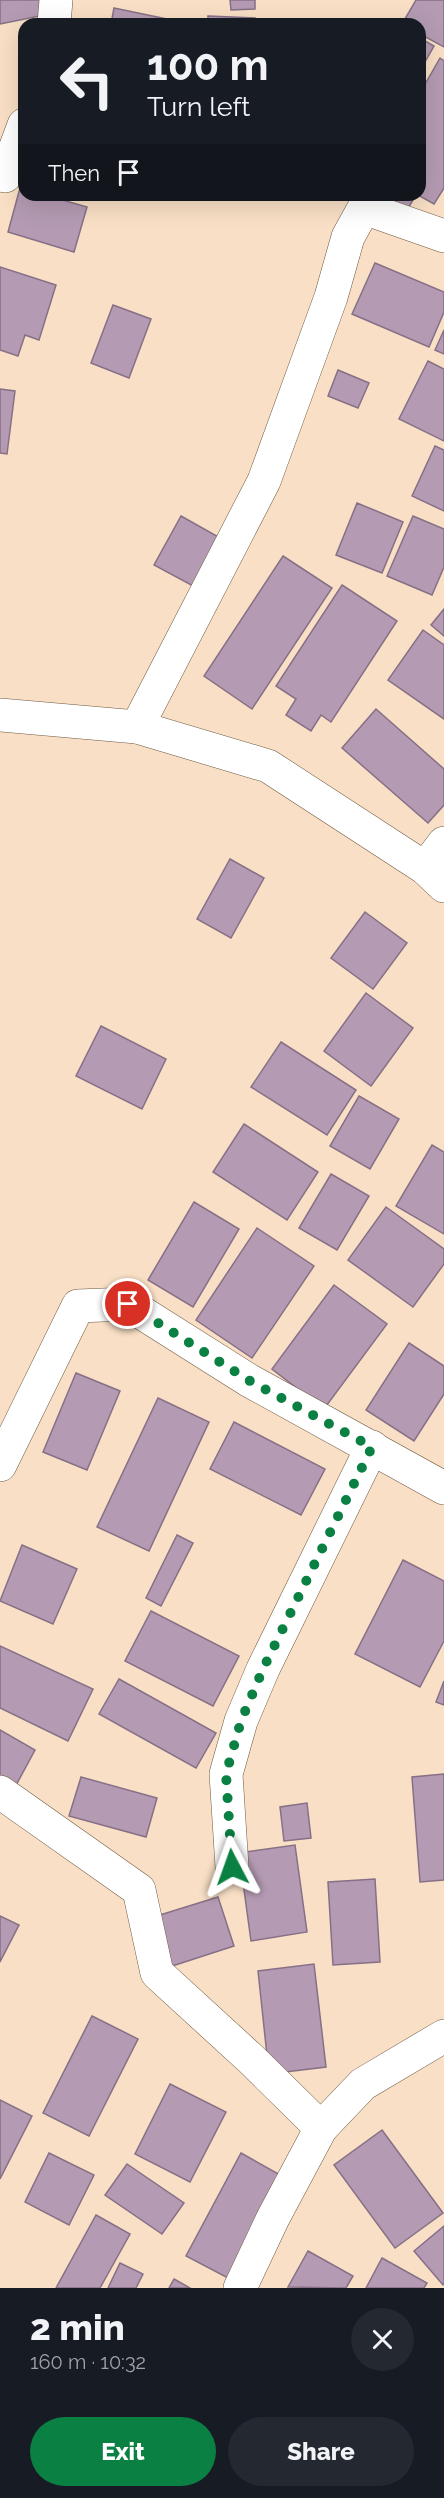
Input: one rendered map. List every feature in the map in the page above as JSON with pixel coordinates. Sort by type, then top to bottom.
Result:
[{"type":"street","points":[[54,18],[56,0]]},
{"type":"street","points":[[5,176],[18,141]]},
{"type":"street","points":[[137,727],[264,481],[331,297],[348,237],[364,208],[444,236]]},
{"type":"street","points":[[0,715],[137,727],[268,765],[438,866]]},
{"type":"street","points":[[0,1465],[78,1306],[128,1304],[250,1381],[444,1488]]},
{"type":"street","points":[[232,1867],[226,1774],[241,1721],[263,1669],[372,1447]]},
{"type":"street","points":[[0,1792],[139,1890],[157,1972],[321,2128]]},
{"type":"street","points":[[244,2287],[273,2218],[321,2128],[363,2084],[444,2036]]},
{"type":"building","points":[[0,0],[43,0],[45,15],[18,18],[18,20],[0,24]]},
{"type":"building","points":[[230,0],[255,0],[255,9],[231,10]]},
{"type":"building","points":[[416,0],[444,0],[444,47],[426,37],[426,18],[406,18]]},
{"type":"building","points":[[114,8],[162,18],[112,18]]},
{"type":"building","points":[[208,16],[255,18],[208,18]]},
{"type":"building","points":[[426,41],[434,46],[426,60]]},
{"type":"building","points":[[440,58],[444,61],[444,188],[434,204],[426,200],[426,82]]},
{"type":"building","points":[[18,195],[18,201],[66,201],[87,207],[74,252],[8,232]]},
{"type":"building","points":[[390,201],[412,201],[407,210]]},
{"type":"building","points":[[375,263],[444,292],[444,312],[429,347],[352,314]]},
{"type":"building","points":[[0,267],[56,285],[39,340],[25,335],[18,356],[0,350]]},
{"type":"building","points":[[113,305],[151,319],[129,378],[91,363]]},
{"type":"building","points":[[444,330],[444,354],[435,350]]},
{"type":"building","points":[[428,361],[444,369],[444,441],[399,419]]},
{"type":"building","points":[[338,370],[369,383],[358,408],[328,396]]},
{"type":"building","points":[[0,389],[15,391],[7,454],[0,453]]},
{"type":"building","points":[[435,446],[444,450],[444,511],[412,496]]},
{"type":"building","points":[[357,503],[403,522],[382,573],[336,555]]},
{"type":"building","points":[[181,516],[222,539],[195,587],[154,565]]},
{"type":"building","points":[[413,516],[444,529],[444,567],[432,595],[387,576]]},
{"type":"building","points":[[283,556],[332,588],[252,709],[204,676]]},
{"type":"building","points":[[342,585],[397,621],[331,722],[321,715],[311,731],[286,715],[296,699],[276,686]]},
{"type":"building","points":[[444,609],[444,636],[431,625]]},
{"type":"building","points":[[423,630],[444,645],[444,719],[388,680]]},
{"type":"building","points":[[376,709],[444,769],[444,805],[428,823],[342,748]]},
{"type":"building","points":[[230,859],[264,878],[231,938],[197,919]]},
{"type":"building","points":[[365,912],[407,943],[373,989],[331,958]]},
{"type":"building","points":[[366,993],[413,1028],[371,1086],[324,1051]]},
{"type":"building","points":[[101,1026],[166,1059],[142,1109],[76,1076]]},
{"type":"building","points":[[281,1042],[356,1090],[327,1135],[251,1087]]},
{"type":"building","points":[[359,1096],[399,1119],[370,1169],[330,1146]]},
{"type":"building","points":[[244,1124],[318,1172],[287,1220],[213,1172]]},
{"type":"building","points":[[432,1145],[444,1152],[444,1234],[396,1206]]},
{"type":"building","points":[[331,1174],[369,1196],[337,1250],[299,1228]]},
{"type":"building","points":[[194,1202],[239,1229],[193,1307],[148,1280]]},
{"type":"building","points":[[386,1207],[444,1249],[444,1264],[413,1307],[348,1260]]},
{"type":"building","points":[[257,1228],[314,1266],[252,1358],[196,1320]]},
{"type":"building","points":[[334,1285],[387,1324],[324,1409],[272,1369]]},
{"type":"building","points":[[409,1343],[444,1366],[444,1394],[414,1441],[366,1410]]},
{"type":"building","points":[[76,1373],[120,1391],[87,1470],[43,1452]]},
{"type":"building","points":[[158,1398],[209,1422],[149,1551],[97,1527]]},
{"type":"building","points":[[234,1422],[325,1469],[301,1515],[210,1469]]},
{"type":"building","points":[[177,1535],[193,1543],[161,1606],[146,1598]]},
{"type":"building","points":[[22,1545],[77,1569],[53,1624],[0,1601]]},
{"type":"building","points":[[403,1560],[444,1581],[444,1641],[420,1687],[355,1654]]},
{"type":"building","points":[[151,1611],[239,1656],[213,1706],[125,1661]]},
{"type":"building","points":[[0,1646],[93,1689],[68,1741],[0,1708]]},
{"type":"building","points":[[119,1679],[216,1733],[196,1768],[99,1714]]},
{"type":"building","points":[[444,1681],[444,1705],[436,1702]]},
{"type":"building","points":[[0,1730],[35,1750],[14,1789],[0,1781]]},
{"type":"building","points":[[444,1774],[444,1880],[420,1882],[412,1777]]},
{"type":"building","points":[[81,1777],[157,1798],[146,1837],[69,1816]]},
{"type":"building","points":[[307,1803],[311,1838],[284,1841],[280,1807]]},
{"type":"building","points":[[295,1845],[307,1932],[251,1941],[239,1853]]},
{"type":"building","points":[[375,1879],[380,1962],[333,1965],[328,1882]]},
{"type":"building","points":[[218,1897],[234,1946],[163,1969],[147,1919]]},
{"type":"building","points":[[0,1916],[19,1925],[0,1962]]},
{"type":"building","points":[[314,1964],[326,2067],[269,2074],[258,1971]]},
{"type":"building","points":[[92,2016],[138,2039],[89,2136],[43,2113]]},
{"type":"building","points":[[170,2084],[226,2112],[190,2182],[135,2154]]},
{"type":"building","points":[[0,2100],[32,2116],[0,2179]]},
{"type":"building","points":[[382,2130],[443,2213],[395,2248],[334,2165]]},
{"type":"building","points":[[49,2153],[94,2175],[69,2225],[25,2202]]},
{"type":"building","points":[[241,2153],[282,2176],[228,2278],[186,2256]]},
{"type":"building","points":[[127,2164],[184,2203],[162,2234],[105,2195]]},
{"type":"building","points":[[96,2215],[130,2234],[100,2288],[56,2288]]},
{"type":"building","points":[[444,2226],[444,2284],[443,2285],[414,2251]]},
{"type":"building","points":[[308,2251],[353,2276],[346,2288],[288,2287]]},
{"type":"building","points":[[382,2258],[427,2283],[424,2288],[366,2288]]},
{"type":"building","points":[[120,2263],[143,2274],[136,2288],[108,2288]]},
{"type":"building","points":[[174,2279],[190,2288],[169,2288]]},
{"type":"route","points":[[128,1304],[250,1381],[372,1447],[263,1669],[241,1721],[226,1774],[232,1867]]}]
